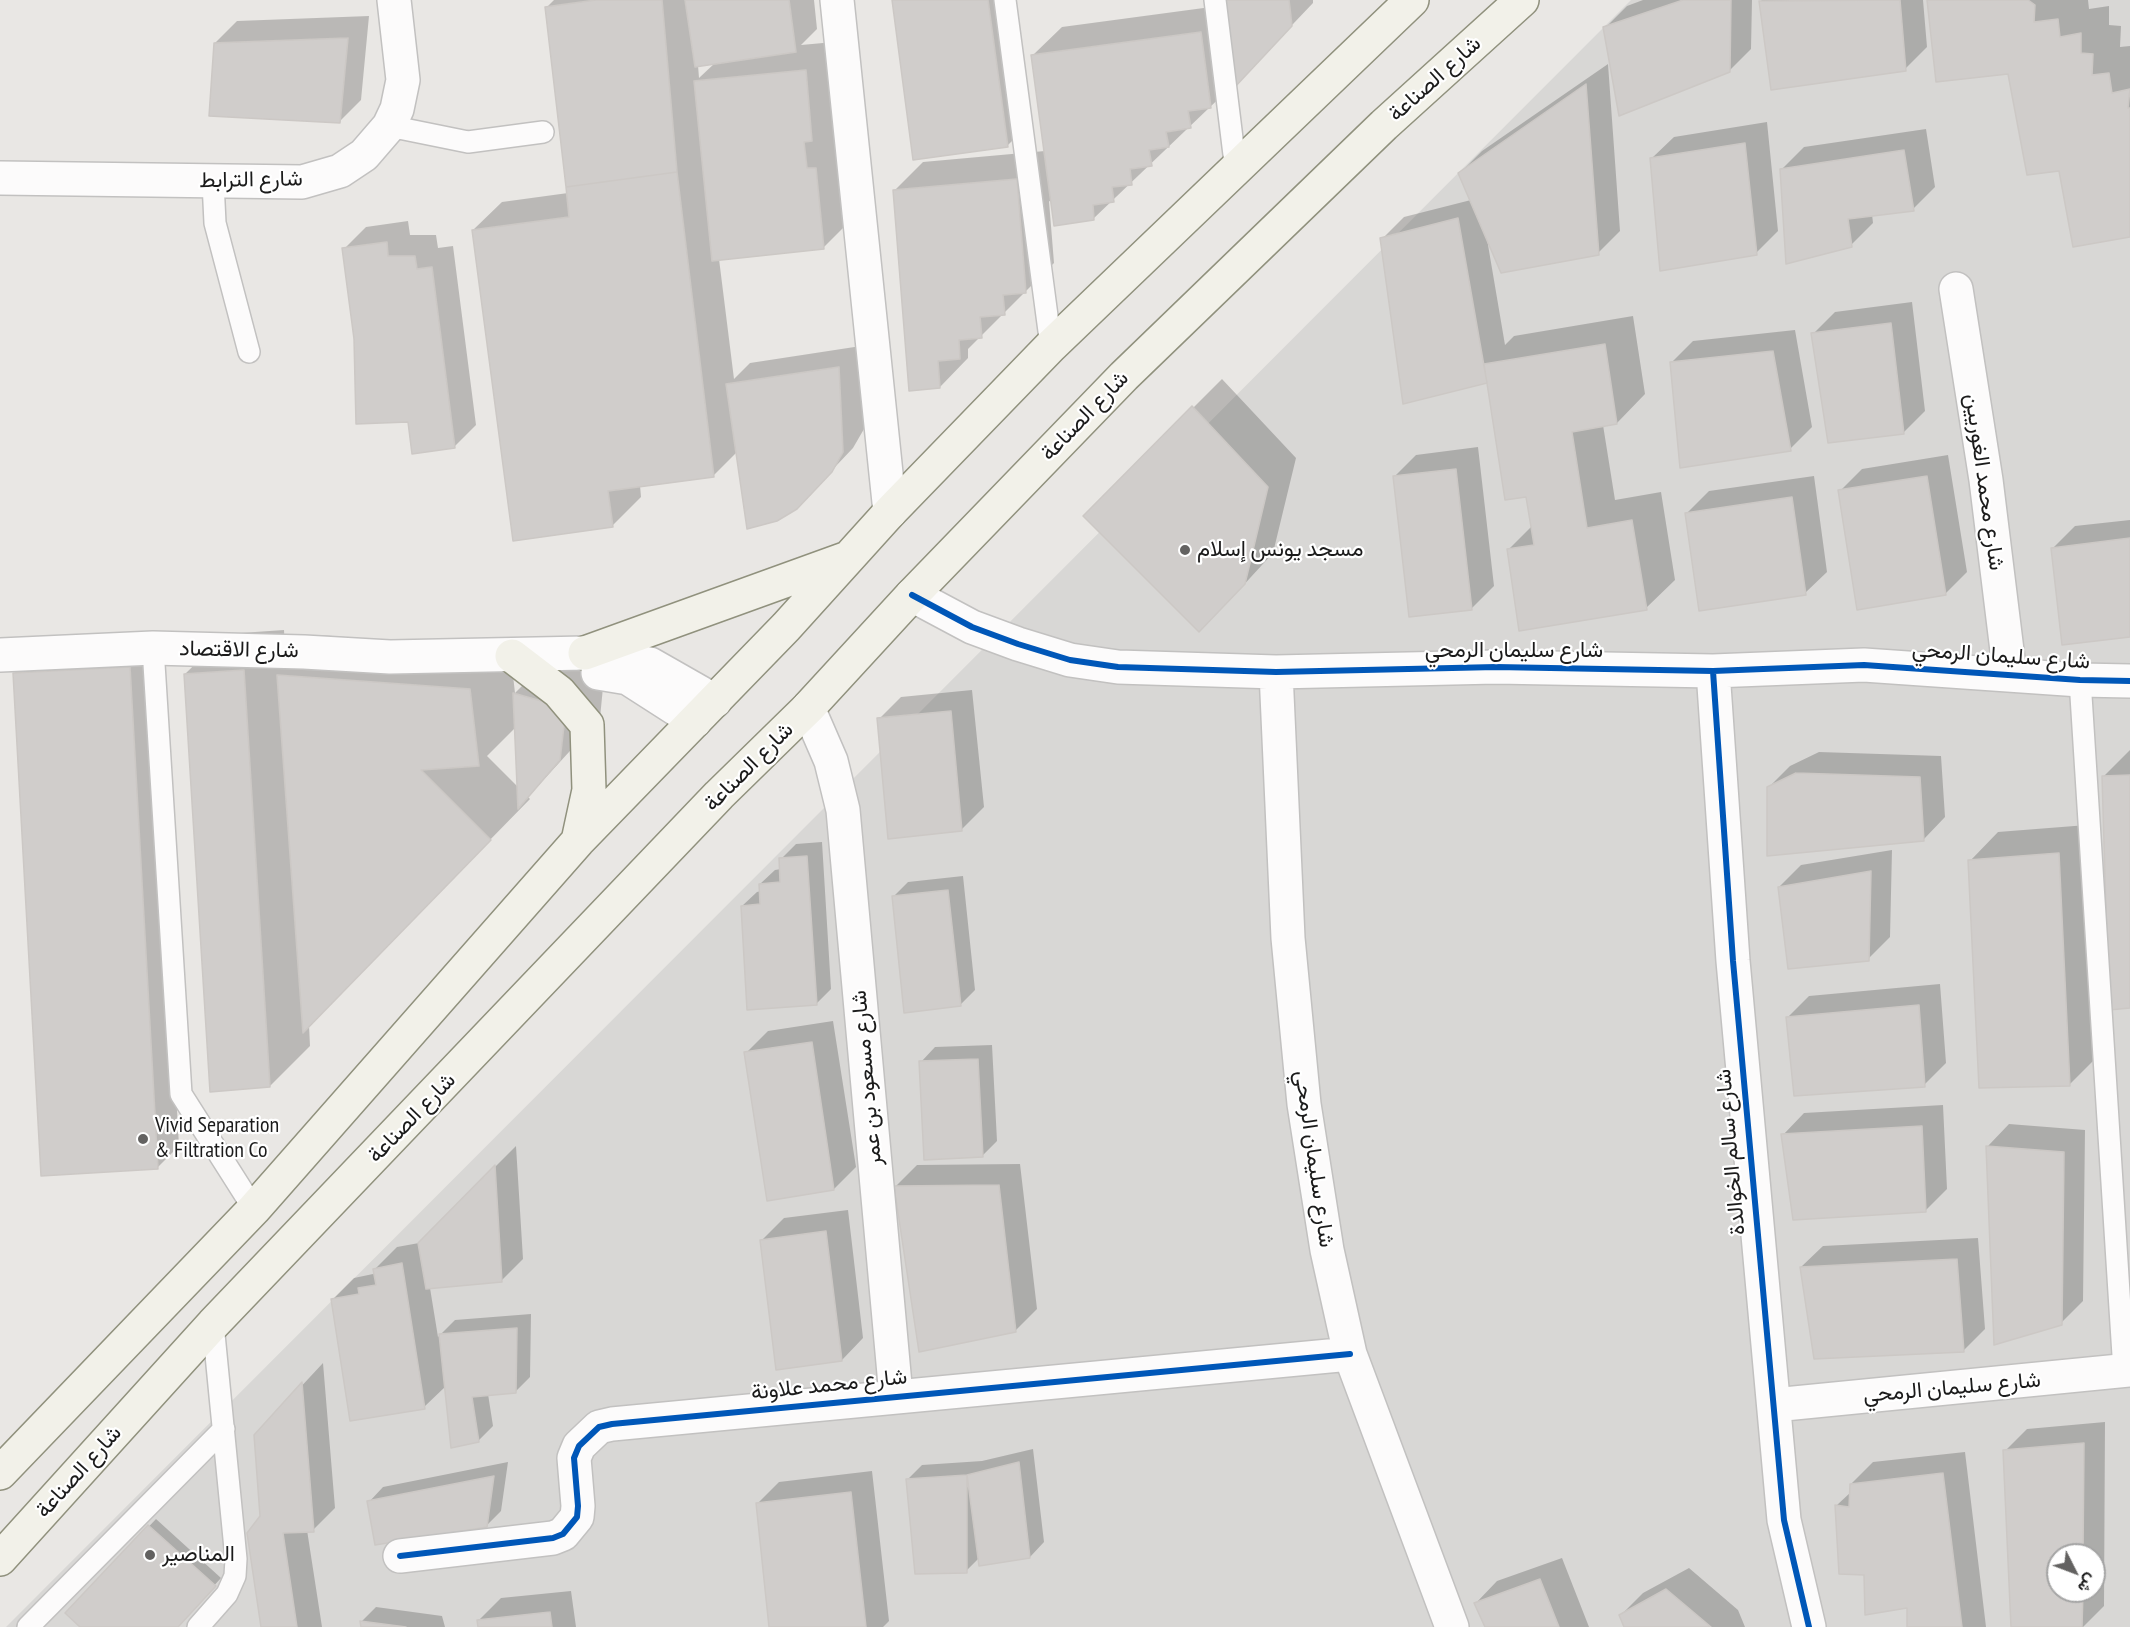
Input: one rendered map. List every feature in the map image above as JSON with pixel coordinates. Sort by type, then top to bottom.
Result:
[{"type":"main road","points":[[0,1473],[254,1209],[579,841],[786,627],[890,512],[1051,346],[1412,0]]},
{"type":"main road","name":"شارع الصناعة","points":[[0,1559],[213,1324],[719,795],[808,708],[912,595],[1124,376],[1384,125],[1522,0]]},
{"type":"main road","points":[[585,653],[846,559]]},
{"type":"main road","points":[[512,656],[559,692],[587,725],[589,790],[579,841]]},
{"type":"street","name":"شارع الترابط","points":[[0,178],[303,182],[340,171],[364,155],[389,126],[397,109],[403,80],[394,0]]},
{"type":"street","points":[[837,0],[890,512]]},
{"type":"street","name":"شارع محمد الغوريين","points":[[1956,289],[1986,480],[2010,675]]},
{"type":"street","name":"شارع سليمان الرمحي","points":[[912,595],[972,627],[1070,660],[1118,667],[1276,672],[1496,667],[1713,671],[1864,665],[2080,680],[2130,681]]},
{"type":"street","name":"شارع الاقتصاد","points":[[0,655],[153,648],[304,651],[390,657],[585,653],[650,664],[705,711]]},
{"type":"street","name":"شارع الاقتصاد","points":[[477,654],[512,656],[628,678],[705,711]]},
{"type":"street","name":"شارع سالم الخوالدة","points":[[1713,671],[1734,973],[1784,1520],[1806,1617]]},
{"type":"street","name":"شارع سليمان الرمحي","points":[[1276,672],[1288,938],[1304,1104],[1328,1250],[1350,1354],[1452,1627]]},
{"type":"street","name":"شارع مسعود بن عمر","points":[[808,708],[831,761],[843,810],[896,1396]]},
{"type":"street","points":[[782,734],[831,761]]},
{"type":"street","name":"شارع محمد علاونة","points":[[400,1556],[553,1538],[563,1534],[577,1517],[574,1458],[579,1446],[599,1427],[896,1396],[1350,1354]]},
{"type":"street","name":"شارع سليمان الرمحي","points":[[1774,1405],[2127,1371]]},
{"type":"street","points":[[1806,1617],[1831,1627]]},
{"type":"lane","points":[[1005,0],[1051,346]]},
{"type":"lane","points":[[1215,0],[1236,171]]},
{"type":"lane","points":[[389,126],[468,142],[543,132]]},
{"type":"lane","points":[[213,182],[215,223],[249,352]]},
{"type":"lane","points":[[153,648],[181,1094],[254,1209]]},
{"type":"lane","points":[[2080,680],[2127,1371]]},
{"type":"lane","points":[[198,1627],[227,1594],[235,1576],[235,1551],[213,1324]]},
{"type":"lane","points":[[28,1627],[224,1429]]},
{"type":"shaded area","points":[[1631,0],[2130,0],[2130,1627],[6,1627]]},
{"type":"building","points":[[596,0],[662,0],[677,172],[566,187],[545,7]]},
{"type":"building","points":[[685,0],[789,0],[796,52],[695,67]]},
{"type":"building","points":[[892,0],[988,0],[1008,147],[913,160]]},
{"type":"building","points":[[1224,0],[1289,0],[1292,26],[1234,88]]},
{"type":"building","points":[[1683,0],[1731,0],[1730,72],[1619,116],[1603,27]]},
{"type":"building","points":[[1900,0],[1906,71],[1771,90],[1759,1]]},
{"type":"building","points":[[1927,0],[2028,0],[2035,5],[2034,22],[2058,19],[2060,37],[2081,33],[2081,53],[2093,54],[2092,75],[2109,73],[2112,93],[2130,89],[2128,108],[2130,108],[2130,237],[2073,247],[2059,171],[2027,175],[2008,74],[1936,82]]},
{"type":"building","points":[[1201,32],[1211,108],[1188,111],[1191,128],[1166,132],[1169,147],[1149,150],[1152,166],[1130,169],[1132,185],[1112,187],[1114,202],[1093,205],[1094,220],[1054,226],[1031,55]]},
{"type":"building","points":[[348,38],[340,123],[209,116],[214,43]]},
{"type":"building","points":[[806,70],[812,141],[804,142],[807,168],[816,168],[824,249],[712,261],[694,81]]},
{"type":"building","points":[[1586,84],[1599,255],[1501,273],[1458,173]]},
{"type":"building","points":[[1745,143],[1757,255],[1660,271],[1650,158]]},
{"type":"building","points":[[1904,150],[1914,211],[1848,219],[1852,247],[1786,264],[1780,169]]},
{"type":"building","points":[[677,172],[714,477],[608,491],[613,527],[513,541],[472,230],[569,217],[566,187]]},
{"type":"building","points":[[1017,179],[1026,293],[1003,295],[1005,315],[980,317],[982,338],[959,340],[960,359],[938,361],[940,388],[909,391],[893,190]]},
{"type":"building","points":[[1458,218],[1487,383],[1403,404],[1380,238]]},
{"type":"building","points":[[387,242],[388,256],[415,256],[417,269],[432,267],[455,448],[412,454],[408,422],[356,424],[354,339],[342,248]]},
{"type":"building","points":[[1891,323],[1904,434],[1828,443],[1811,333]]},
{"type":"building","points":[[1605,344],[1617,424],[1572,432],[1587,528],[1632,520],[1647,610],[1519,631],[1507,549],[1534,545],[1526,497],[1505,500],[1484,364]]},
{"type":"building","points":[[1773,351],[1791,451],[1680,468],[1670,362]]},
{"type":"building","points":[[839,367],[843,452],[832,472],[797,509],[777,521],[747,529],[726,384]]},
{"type":"building","name":"مسجد يونس إسلام","points":[[1192,406],[1268,487],[1245,584],[1199,632],[1083,516]]},
{"type":"building","points":[[1456,469],[1472,610],[1409,617],[1393,476]]},
{"type":"building","points":[[1927,476],[1946,595],[1857,610],[1838,490]]},
{"type":"building","points":[[1792,497],[1806,595],[1699,611],[1685,513]]},
{"type":"building","points":[[2130,538],[2130,637],[2062,645],[2051,548]]},
{"type":"building","points":[[130,667],[158,1169],[41,1176],[13,673]]},
{"type":"building","points":[[244,670],[270,1087],[210,1092],[184,674]]},
{"type":"building","points":[[277,675],[470,689],[479,766],[421,770],[491,840],[303,1033]]},
{"type":"building","points":[[513,693],[566,708],[560,760],[518,809]]},
{"type":"building","points":[[951,711],[962,831],[888,839],[877,718]]},
{"type":"building","points":[[1796,773],[1920,777],[1924,841],[1767,856],[1767,787]]},
{"type":"building","points":[[2130,775],[2130,1008],[2109,1010],[2102,776]]},
{"type":"building","points":[[2059,853],[2070,1086],[1979,1088],[1968,860]]},
{"type":"building","points":[[807,856],[817,1005],[747,1010],[741,906],[760,904],[759,884],[780,882],[779,858]]},
{"type":"building","points":[[1871,871],[1869,961],[1788,969],[1778,887]]},
{"type":"building","points":[[948,890],[961,1006],[904,1013],[892,896]]},
{"type":"building","points":[[1919,1005],[1925,1087],[1794,1096],[1786,1017]]},
{"type":"building","points":[[812,1042],[834,1190],[767,1201],[744,1052]]},
{"type":"building","points":[[978,1059],[983,1157],[924,1160],[919,1061]]},
{"type":"building","points":[[1922,1126],[1926,1212],[1793,1220],[1781,1134]]},
{"type":"building","points":[[1986,1146],[2064,1152],[2062,1325],[1994,1345]]},
{"type":"building","points":[[495,1165],[502,1282],[426,1289],[418,1243]]},
{"type":"building","points":[[999,1185],[1016,1332],[919,1352],[894,1186]]},
{"type":"building","points":[[826,1231],[842,1361],[776,1370],[760,1240]]},
{"type":"building","points":[[1957,1259],[1964,1352],[1814,1359],[1800,1267]]},
{"type":"building","points":[[402,1263],[425,1409],[350,1421],[331,1299],[359,1294],[358,1288],[376,1285],[373,1269]]},
{"type":"building","points":[[517,1328],[516,1393],[472,1397],[479,1442],[451,1448],[439,1334]]},
{"type":"building","points":[[302,1382],[314,1532],[283,1533],[297,1627],[261,1627],[247,1533],[260,1516],[254,1435]]},
{"type":"building","points":[[2084,1443],[2083,1543],[2046,1543],[2046,1603],[2083,1603],[2082,1627],[2011,1627],[2003,1450]]},
{"type":"building","points":[[1019,1462],[1030,1558],[979,1566],[967,1475]]},
{"type":"building","points":[[1943,1473],[1962,1627],[1907,1627],[1907,1608],[1865,1615],[1864,1575],[1839,1574],[1835,1505],[1849,1507],[1850,1484]]},
{"type":"building","points":[[967,1475],[967,1573],[915,1574],[906,1479]]},
{"type":"building","points":[[494,1476],[487,1527],[375,1545],[367,1501]]},
{"type":"building","points":[[851,1492],[866,1627],[769,1627],[756,1503]]},
{"type":"building","name":"المناصير","points":[[148,1525],[216,1586],[178,1627],[80,1627],[65,1613]]},
{"type":"building","points":[[1540,1579],[1559,1627],[1485,1627],[1474,1603]]},
{"type":"building","points":[[1666,1589],[1711,1627],[1624,1627],[1619,1615]]},
{"type":"building","points":[[550,1612],[552,1627],[478,1627],[477,1620]]},
{"type":"building","points":[[360,1621],[406,1627],[361,1627]]},
{"type":"cycle path","points":[[912,595],[972,627],[1018,644],[1070,660],[1118,667],[1276,672],[1496,667],[1713,671],[1864,665],[2080,680],[2130,681]]},
{"type":"cycle path","points":[[1713,671],[1733,961],[1784,1520],[1809,1627]]},
{"type":"cycle path","points":[[400,1556],[553,1538],[563,1534],[577,1517],[574,1458],[579,1446],[599,1427],[612,1424],[1350,1354]]},
{"type":"place","name":"مسجد يونس إسلام","points":[[1185,550]]},
{"type":"place","name":"Vivid Separation & Filtration Co","points":[[143,1139]]},
{"type":"place","name":"المناصير","points":[[150,1555]]}]
